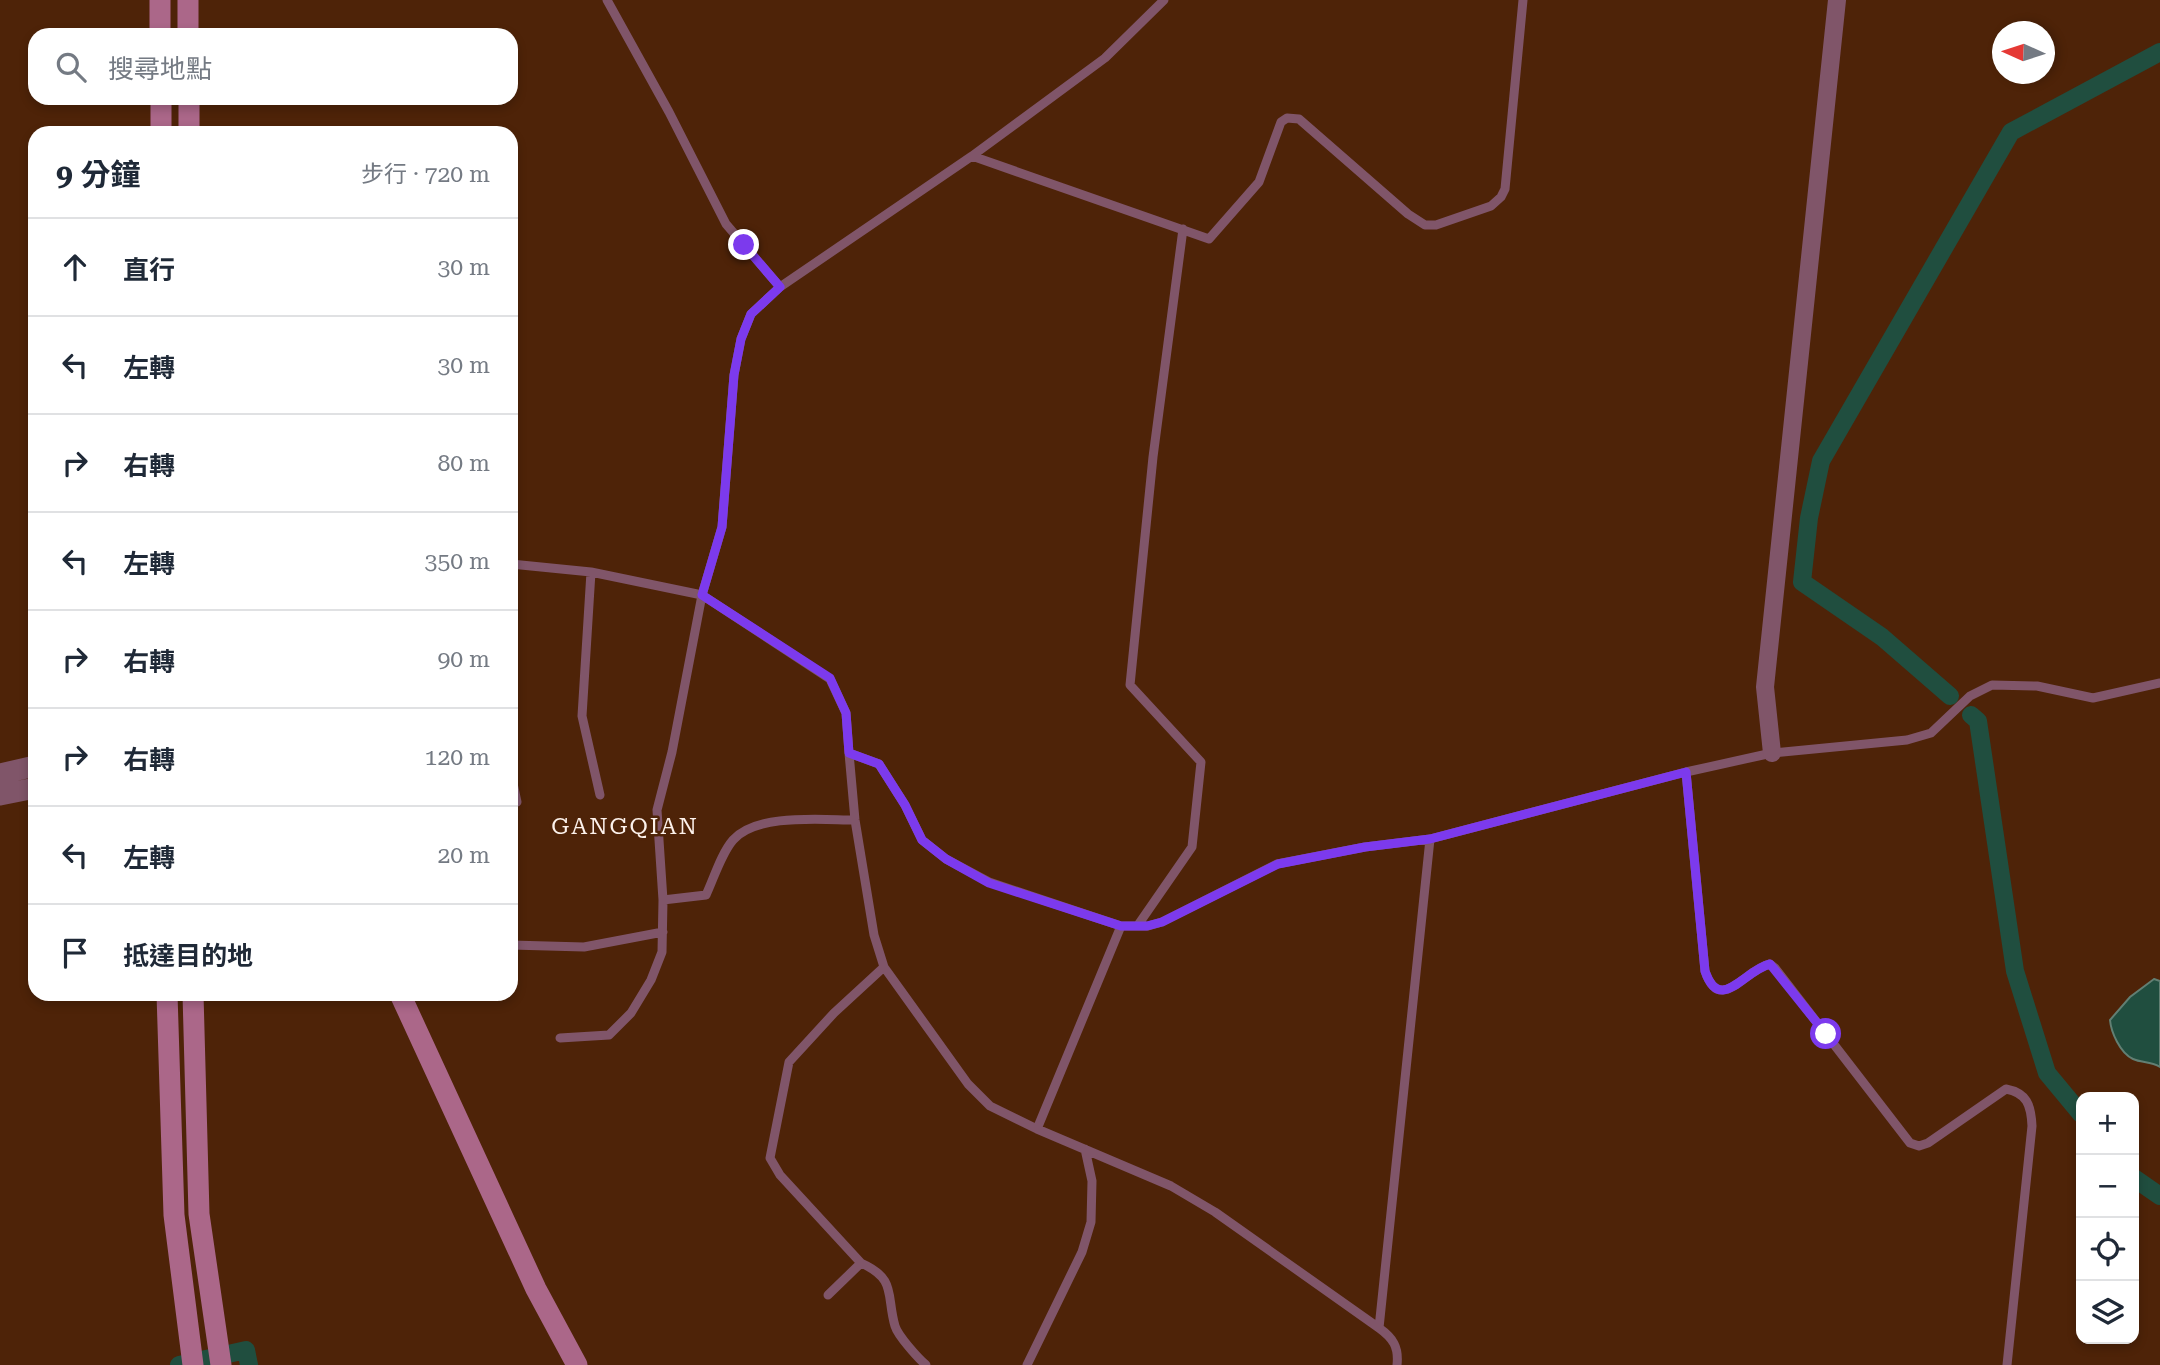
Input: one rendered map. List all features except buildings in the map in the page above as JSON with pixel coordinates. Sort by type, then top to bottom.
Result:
[{"type":"main road","points":[[160,0],[160,28]]},
{"type":"main road","points":[[188,0],[188,28]]},
{"type":"main road","points":[[161,105],[161,126]]},
{"type":"main road","points":[[189,105],[189,126]]},
{"type":"main road","points":[[167,1001],[174,1215],[193,1365]]},
{"type":"main road","points":[[193,1001],[199,1214],[221,1363]]},
{"type":"main road","points":[[403,1001],[536,1289],[577,1365]]},
{"type":"street","points":[[1772,752],[1765,687],[1837,0]]},
{"type":"street","points":[[0,774],[28,768]]},
{"type":"street","points":[[0,794],[28,789]]},
{"type":"lane","points":[[607,0],[669,112],[726,224],[780,287]]},
{"type":"lane","points":[[560,1038],[609,1035],[631,1013],[651,980],[662,952],[663,900],[657,810],[672,752],[702,595],[722,527],[734,375],[741,339],[751,314],[780,287],[972,156],[1105,58],[1164,0]]},
{"type":"lane","points":[[972,156],[1209,239],[1259,182],[1281,122],[1287,118],[1298,118],[1408,214],[1424,225],[1436,225],[1491,206],[1505,189],[1523,0]]},
{"type":"lane","points":[[1138,925],[1192,847],[1202,762],[1130,685],[1153,457],[1183,229]]},
{"type":"lane","points":[[518,565],[591,572],[702,595],[830,678],[846,713],[855,820],[874,935],[884,967],[968,1084],[990,1106],[1171,1186],[1215,1212],[1392,1338],[1398,1356],[1397,1365]]},
{"type":"lane","points":[[591,572],[582,716],[600,794]]},
{"type":"lane","points":[[849,753],[879,764],[905,805],[922,840],[946,859],[989,883],[1121,926],[1162,922],[1278,864],[1365,847],[1430,839],[1772,752],[1908,740],[1931,733],[1970,696],[1992,685],[2037,686],[2093,698],[2160,682]]},
{"type":"lane","points":[[1686,772],[1705,971],[1710,985],[1718,990],[1728,990],[1760,966],[1770,964],[1910,1143],[1919,1146],[1928,1143],[2006,1089],[2018,1092],[2026,1100],[2032,1126],[2007,1365]]},
{"type":"lane","points":[[663,900],[706,895],[731,842],[740,834],[778,820],[855,820]]},
{"type":"lane","points":[[1379,1328],[1430,839]]},
{"type":"lane","points":[[1037,1129],[1121,926]]},
{"type":"lane","points":[[518,945],[584,947],[663,932]]},
{"type":"lane","points":[[884,967],[834,1013],[789,1062],[770,1157],[780,1175],[861,1263],[874,1269],[889,1286],[896,1329],[926,1365]]},
{"type":"lane","points":[[1027,1365],[1082,1252],[1091,1222],[1092,1181],[1085,1149]]},
{"type":"lane","points":[[828,1295],[861,1263]]},
{"type":"shaded area","points":[[2154,979],[2160,981],[2160,1067],[2128,1056],[2117,1042],[2110,1020],[2130,997]]},
{"type":"waterway","points":[[1950,696],[1882,637],[1802,582],[1809,518],[1821,461],[2011,132],[2160,52]]},
{"type":"waterway","points":[[1971,715],[1978,721],[2015,971],[2047,1073],[2076,1108]]},
{"type":"waterway","points":[[2139,1181],[2160,1196]]},
{"type":"waterway","points":[[179,1365],[246,1350],[249,1365]]},
{"type":"district","name":"GANGQIAN","points":[[625,826]]},
{"type":"route","points":[[744,245],[780,287],[751,314],[741,339],[734,375],[722,527],[702,595],[830,678],[846,713],[849,753],[879,764],[905,805],[922,840],[946,859],[989,883],[1121,926],[1147,926],[1162,922],[1278,864],[1365,847],[1430,839],[1686,772],[1705,971],[1710,985],[1718,990],[1728,990],[1760,966],[1770,964],[1826,1034]]}]
